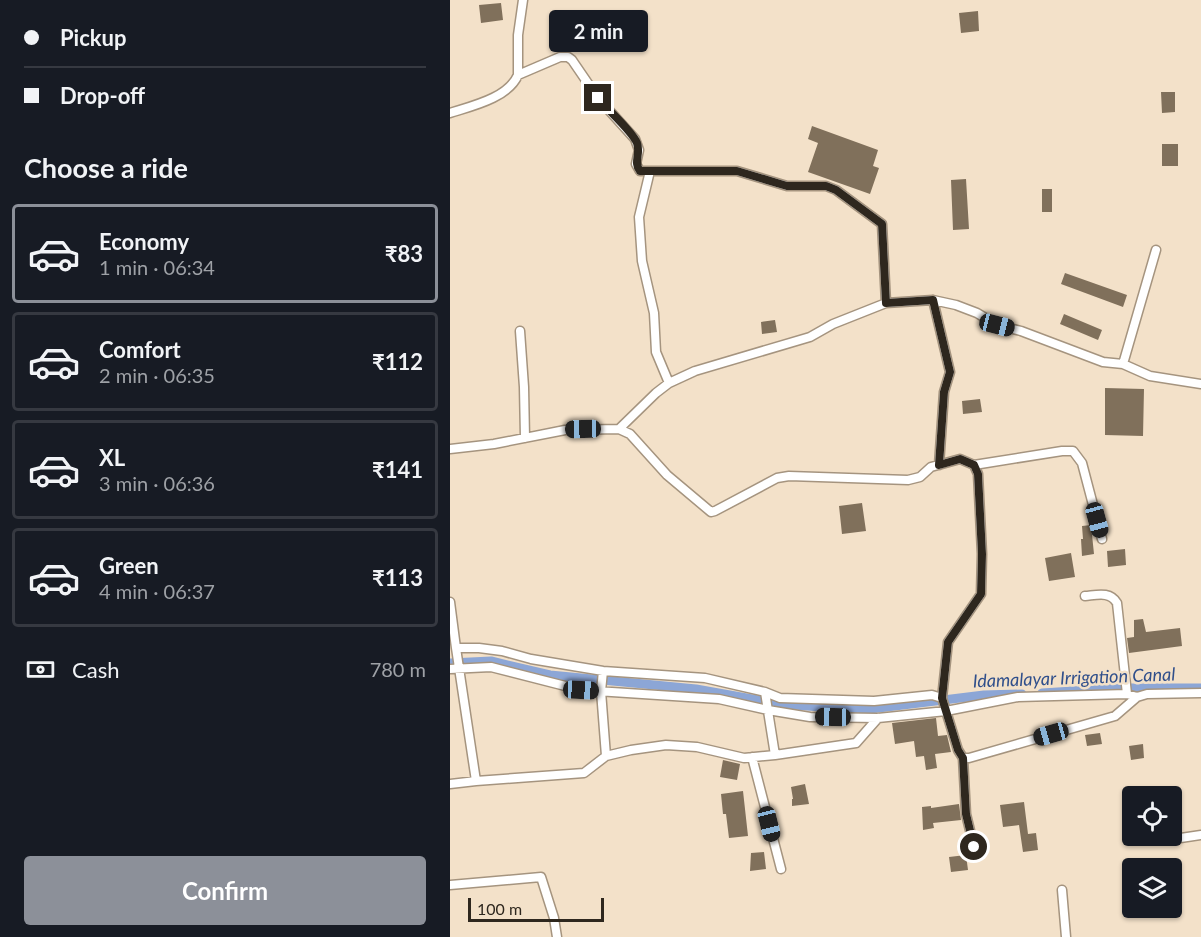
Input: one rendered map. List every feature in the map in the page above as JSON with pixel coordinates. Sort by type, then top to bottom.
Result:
[{"type":"street","points":[[518,75],[518,35],[523,0]]},
{"type":"street","points":[[450,113],[490,99],[511,85],[518,75],[560,57],[568,57],[598,98],[635,139],[639,150],[637,169],[640,171],[737,171],[798,188],[819,185],[836,190],[882,224],[886,303]]},
{"type":"street","points":[[650,171],[639,217],[642,261],[654,313],[656,352],[669,383]]},
{"type":"street","points":[[1123,364],[1156,250]]},
{"type":"street","points":[[933,300],[950,372],[944,392],[939,465]]},
{"type":"street","points":[[619,429],[669,383],[695,371],[810,337],[833,324],[886,303],[933,300],[956,305],[977,313],[997,325],[1022,331],[1103,362],[1123,364],[1150,376],[1201,384]]},
{"type":"street","points":[[520,331],[525,438]]},
{"type":"street","points":[[450,449],[565,430],[619,429],[630,434],[667,475],[711,512],[777,478],[789,476],[908,480],[920,477],[930,467],[960,459],[974,465],[1073,451],[1082,463],[1102,539]]},
{"type":"street","points":[[974,465],[978,474],[982,554],[981,594],[948,642],[942,698],[958,750],[963,758],[966,814],[974,847]]},
{"type":"street","points":[[1085,596],[1107,594],[1117,603],[1127,694]]},
{"type":"street","points":[[450,602],[476,781]]},
{"type":"street","points":[[456,648],[502,651],[603,671],[705,678],[765,692],[780,698],[874,701],[932,695],[942,698]]},
{"type":"street","points":[[450,669],[491,667],[581,690],[718,699],[810,717],[878,718],[946,711],[1017,697],[1127,694],[1137,697]]},
{"type":"street","points":[[603,671],[601,691],[606,756]]},
{"type":"street","points":[[765,692],[775,754]]},
{"type":"street","points":[[963,758],[1115,716],[1137,697],[1147,694],[1201,693]]},
{"type":"street","points":[[450,784],[584,773],[606,756],[666,745],[697,747],[744,758],[856,743],[878,718]]},
{"type":"street","points":[[752,757],[781,869]]},
{"type":"street","points":[[1182,838],[1201,835]]},
{"type":"street","points":[[450,885],[541,877],[554,918],[557,937]]},
{"type":"street","points":[[1062,890],[1066,937]]},
{"type":"building","points":[[501,3],[503,20],[481,23],[479,5]]},
{"type":"building","points":[[978,11],[979,31],[961,33],[959,13]]},
{"type":"building","points":[[1161,92],[1175,92],[1175,112],[1162,113]]},
{"type":"building","points":[[812,126],[878,150],[873,166],[879,168],[870,194],[808,172],[818,143],[808,139]]},
{"type":"building","points":[[1162,144],[1178,144],[1178,166],[1162,166]]},
{"type":"building","points":[[966,179],[969,229],[953,230],[951,180]]},
{"type":"building","points":[[1042,189],[1052,189],[1052,212],[1042,212]]},
{"type":"building","points":[[1065,273],[1127,295],[1123,307],[1061,284]]},
{"type":"building","points":[[1064,314],[1102,330],[1098,340],[1060,324]]},
{"type":"building","points":[[775,320],[777,332],[762,334],[761,322]]},
{"type":"building","points":[[1105,388],[1144,389],[1143,436],[1105,435]]},
{"type":"building","points":[[980,399],[982,412],[963,414],[962,401]]},
{"type":"building","points":[[862,503],[866,531],[842,534],[839,506]]},
{"type":"building","points":[[1091,525],[1094,554],[1082,556],[1082,526]]},
{"type":"building","points":[[1125,549],[1126,565],[1108,567],[1107,551]]},
{"type":"building","points":[[1071,553],[1075,577],[1049,581],[1045,558]]},
{"type":"building","points":[[1143,619],[1146,632],[1180,628],[1182,646],[1129,653],[1127,638],[1134,637],[1134,620]]},
{"type":"building","points":[[936,718],[938,736],[947,735],[951,752],[935,754],[937,768],[926,770],[924,756],[916,757],[914,741],[895,744],[892,723]]},
{"type":"building","points":[[1100,733],[1102,744],[1087,746],[1085,735]]},
{"type":"building","points":[[1143,744],[1144,758],[1131,760],[1129,746]]},
{"type":"building","points":[[723,760],[740,764],[737,780],[720,777]]},
{"type":"building","points":[[805,784],[809,804],[792,806],[791,787]]},
{"type":"building","points":[[743,791],[748,836],[729,838],[721,794]]},
{"type":"building","points":[[1024,802],[1028,834],[1036,833],[1038,850],[1023,852],[1019,825],[1003,827],[1000,805]]},
{"type":"building","points":[[959,804],[961,820],[933,823],[934,828],[923,830],[922,807]]},
{"type":"building","points":[[764,852],[766,869],[750,871],[751,853]]},
{"type":"building","points":[[966,855],[968,870],[951,872],[949,857]]},
{"type":"waterway","name":"Idamalayar Irrigation Canal","points":[[450,663],[491,661],[550,675],[696,689],[780,704],[862,710],[984,695],[1022,694]]},
{"type":"waterway","name":"Idamalayar Irrigation Canal","points":[[1042,693],[1120,688],[1201,688]]},
{"type":"route","points":[[598,98],[638,144],[636,164],[640,171],[716,169],[737,171],[787,186],[798,188],[819,185],[836,190],[882,224],[886,303],[933,300],[950,372],[944,392],[939,465],[960,459],[974,465],[978,474],[982,554],[981,594],[948,642],[942,698],[958,750],[963,758],[966,814],[974,847]]}]
